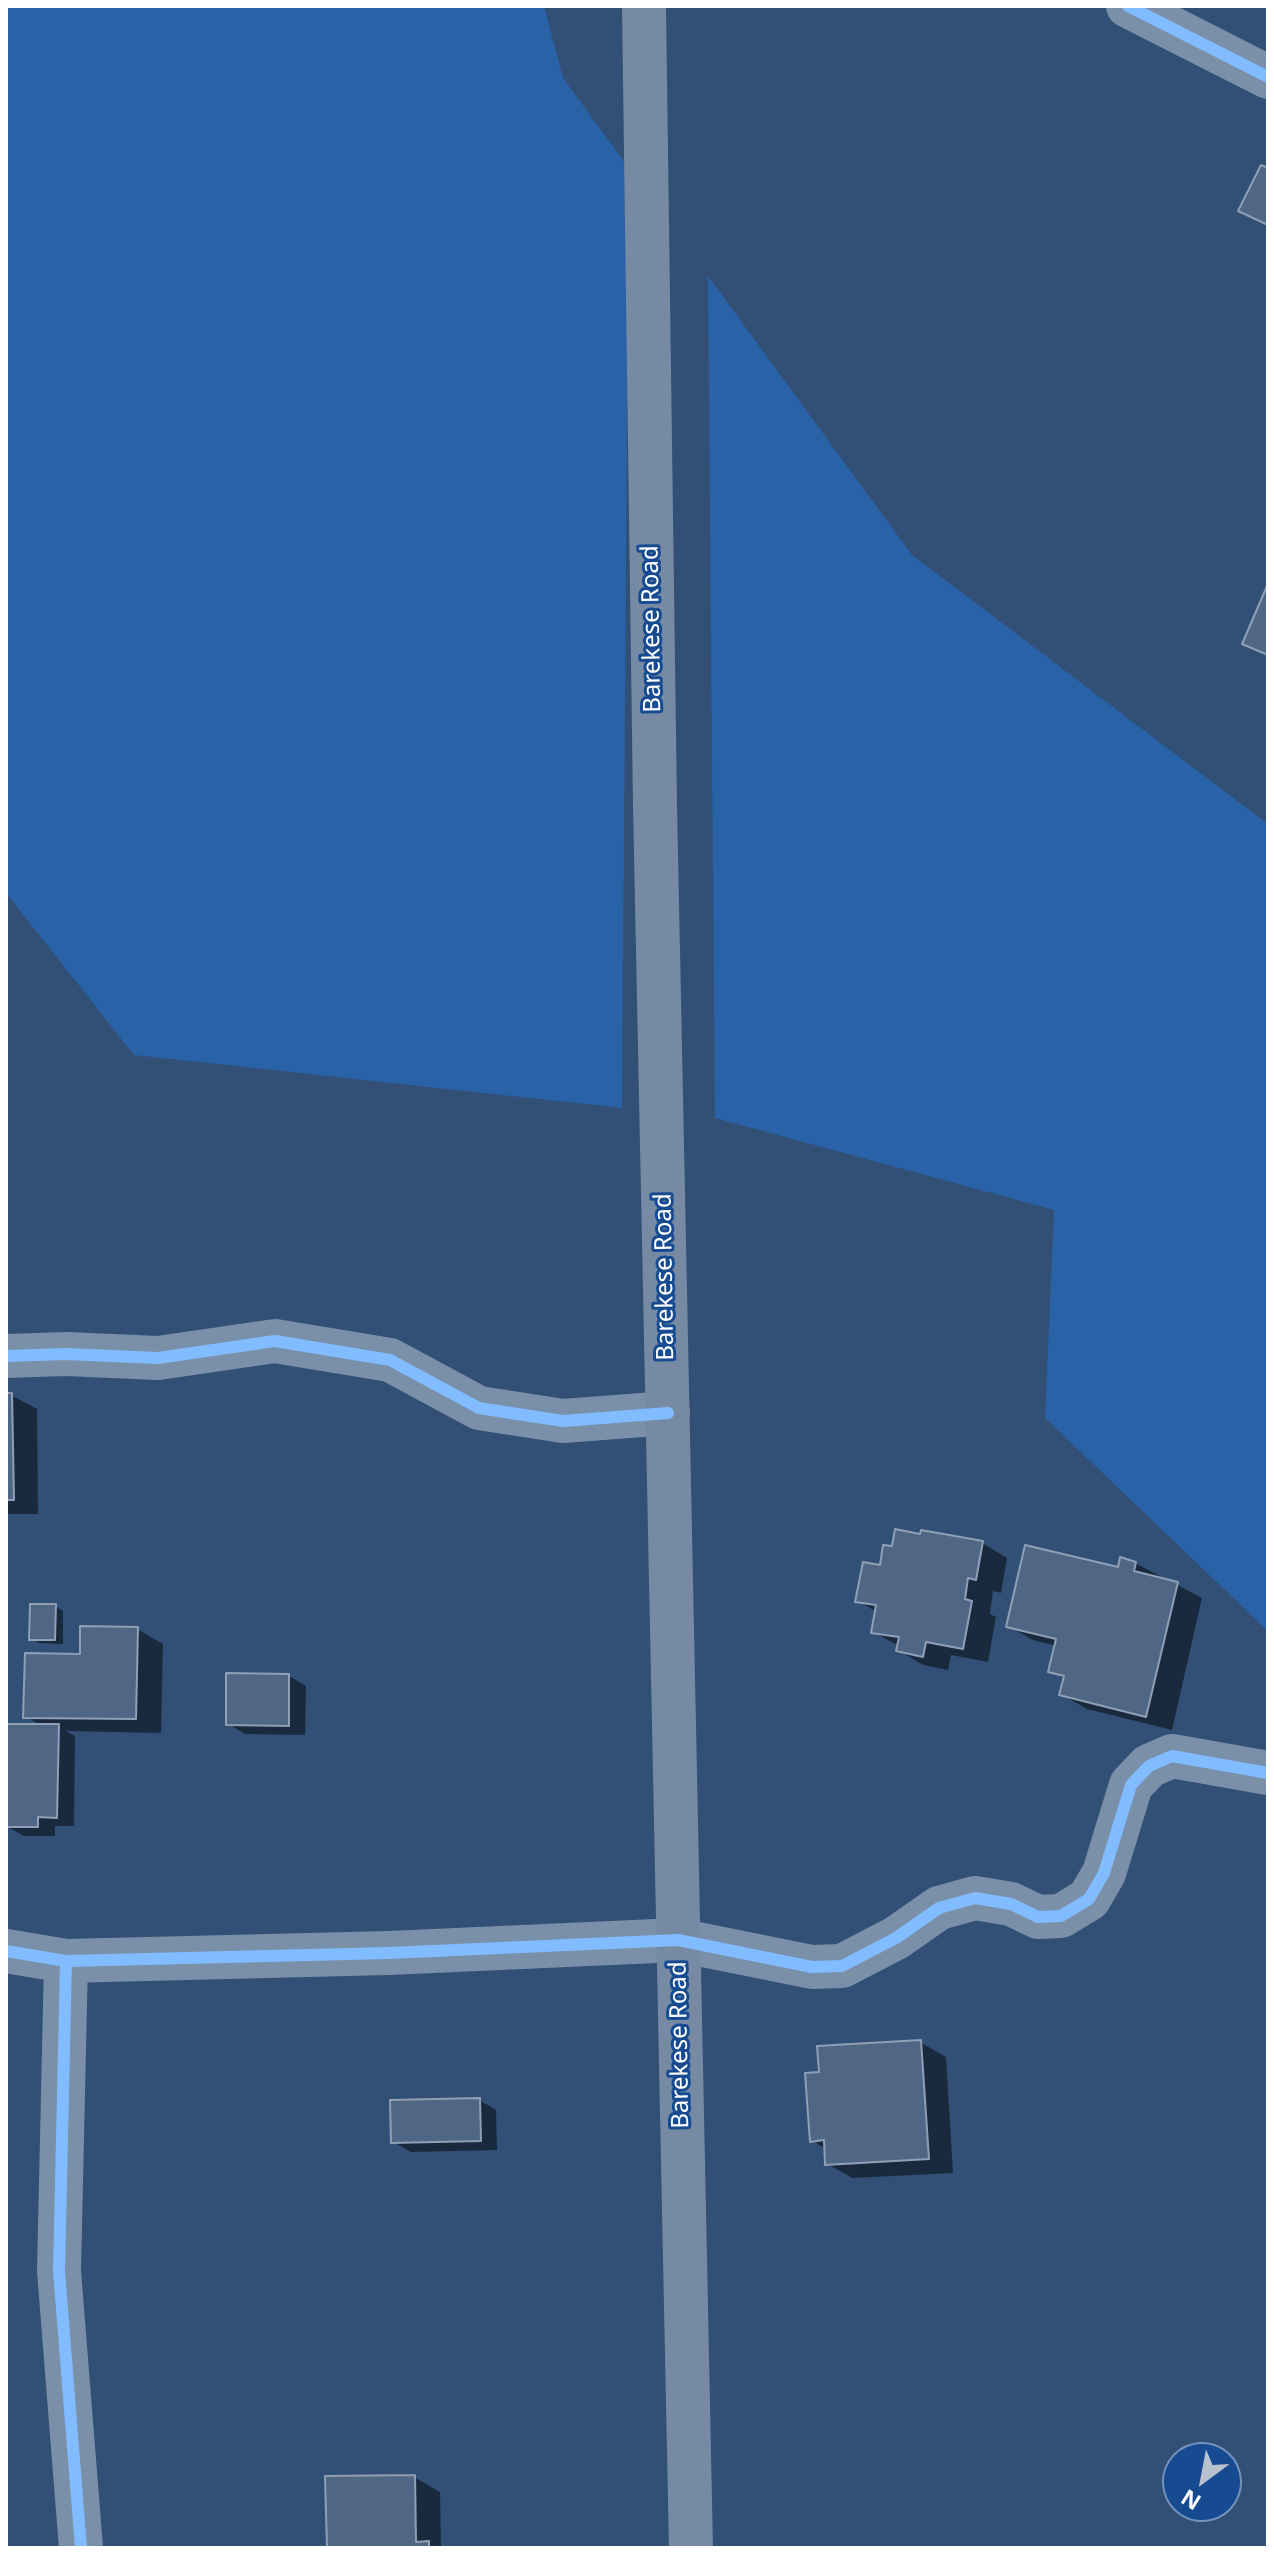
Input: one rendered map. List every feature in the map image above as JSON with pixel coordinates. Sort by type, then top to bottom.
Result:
[{"type":"main road","name":"Barekese Road","points":[[644,6],[655,806],[691,2548]]},
{"type":"street","points":[[1128,6],[1268,77]]},
{"type":"street","points":[[6,1356],[66,1354],[158,1358],[275,1341],[390,1360],[479,1408],[563,1421],[668,1413]]},
{"type":"street","points":[[6,1951],[66,1961],[389,1953],[678,1940],[812,1967],[842,1966],[896,1938],[939,1908],[975,1898],[1011,1904],[1038,1917],[1061,1916],[1089,1899],[1104,1873],[1131,1785],[1149,1766],[1172,1756],[1268,1773]]},
{"type":"street","points":[[66,1961],[59,2271],[81,2548]]},
{"type":"shaded area","points":[[6,6],[544,6],[563,78],[629,168],[622,1108],[134,1055],[6,893]]},
{"type":"shaded area","points":[[708,276],[912,555],[1268,824],[1268,1631],[1045,1418],[1054,1210],[715,1118]]},
{"type":"building","points":[[1261,165],[1268,168],[1268,225],[1238,211]]},
{"type":"building","points":[[1268,586],[1268,655],[1242,644]]},
{"type":"building","points":[[6,1393],[12,1393],[14,1500],[6,1500]]},
{"type":"building","points":[[895,1529],[920,1534],[921,1530],[983,1541],[976,1580],[968,1578],[965,1599],[972,1601],[963,1649],[926,1642],[923,1657],[896,1651],[899,1637],[871,1633],[876,1605],[855,1602],[863,1562],[880,1565],[883,1545],[892,1546]]},
{"type":"building","points":[[1025,1545],[1118,1567],[1120,1557],[1136,1562],[1134,1571],[1178,1582],[1146,1717],[1059,1695],[1064,1676],[1048,1672],[1056,1639],[1006,1627]]},
{"type":"building","points":[[30,1604],[56,1604],[55,1640],[29,1640]]},
{"type":"building","points":[[80,1626],[138,1627],[136,1719],[23,1718],[25,1653],[80,1654]]},
{"type":"building","points":[[226,1673],[289,1674],[289,1726],[226,1725]]},
{"type":"building","points":[[6,1724],[59,1724],[57,1818],[38,1817],[38,1827],[6,1827]]},
{"type":"building","points":[[921,2040],[929,2159],[825,2165],[824,2140],[810,2142],[805,2073],[819,2072],[817,2046]]},
{"type":"building","points":[[480,2098],[481,2141],[391,2143],[390,2100]]},
{"type":"building","points":[[415,2475],[416,2542],[429,2541],[429,2548],[327,2548],[325,2476]]},
{"type":"cycle path","points":[[1128,6],[1268,77]]},
{"type":"cycle path","points":[[6,1356],[66,1354],[158,1358],[275,1341],[390,1360],[479,1408],[563,1421],[668,1413]]},
{"type":"cycle path","points":[[6,1951],[66,1961],[389,1953],[678,1940],[812,1967],[842,1966],[896,1938],[939,1908],[975,1898],[1011,1904],[1038,1917],[1061,1916],[1089,1899],[1104,1873],[1131,1785],[1149,1766],[1172,1756],[1268,1773]]},
{"type":"cycle path","points":[[66,1961],[59,2271],[81,2548]]}]
